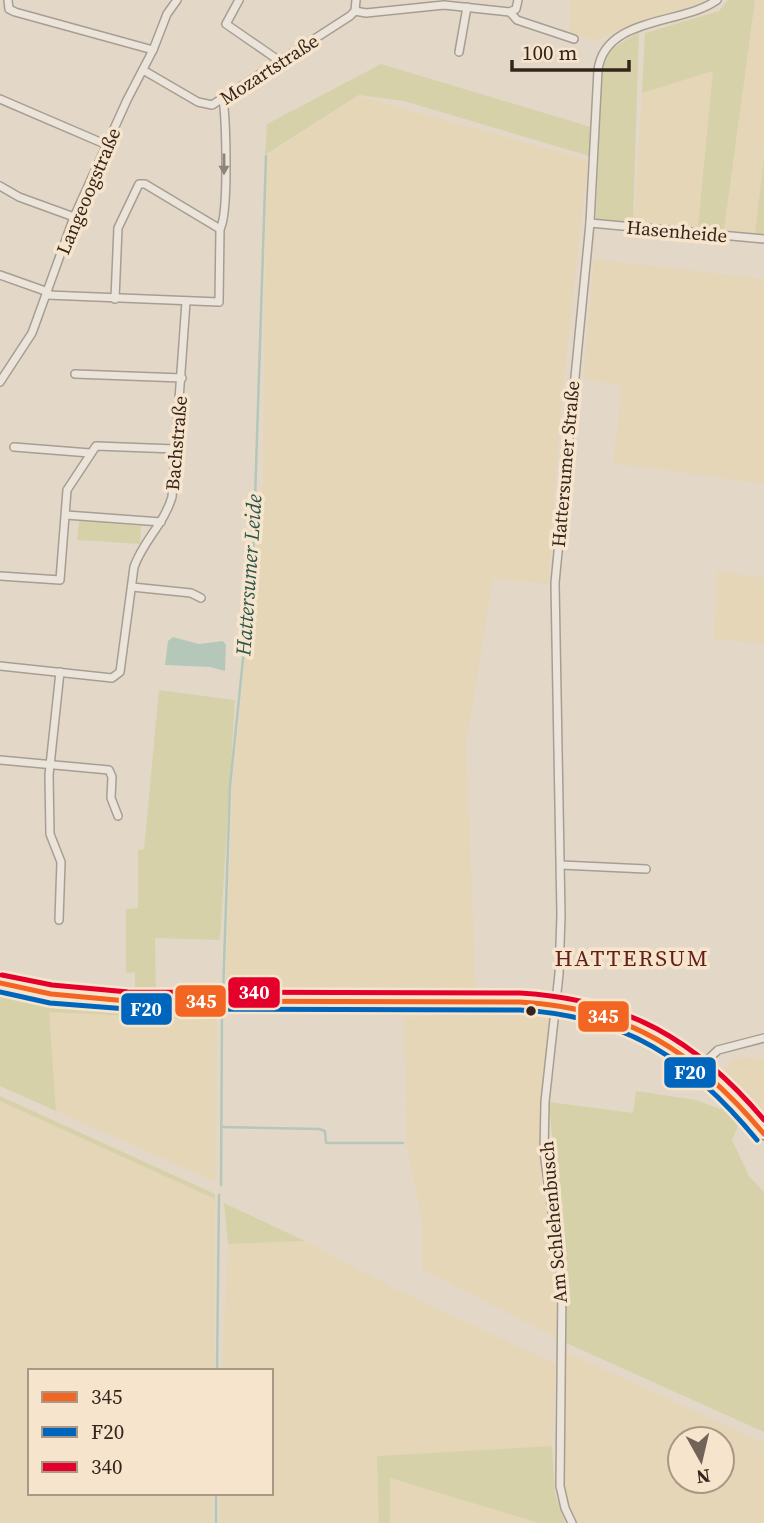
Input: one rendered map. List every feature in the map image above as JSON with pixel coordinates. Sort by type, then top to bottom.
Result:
[{"type":"main road","points":[[0,983],[44,994],[108,1001],[357,1004],[516,1001],[556,1004],[606,1015],[635,1026],[701,1066],[727,1090],[764,1134]]},
{"type":"street","points":[[8,0],[9,9],[15,12],[153,50]]},
{"type":"street","name":"Langeoogstraße","points":[[0,382],[32,333],[74,217],[153,50],[167,14],[177,0]]},
{"type":"street","points":[[239,0],[226,24],[281,62]]},
{"type":"street","points":[[356,0],[355,11],[366,13],[444,5],[472,5],[510,12],[516,9],[518,0]]},
{"type":"street","name":"Hattersumer Straße","points":[[556,1004],[561,864],[555,583],[590,223],[598,70],[603,52],[639,27],[701,9],[717,0]]},
{"type":"street","points":[[459,52],[472,5]]},
{"type":"street","name":"Mozartstraße","points":[[143,70],[198,102],[212,105],[355,11]]},
{"type":"street","points":[[510,12],[517,20],[575,39]]},
{"type":"street","points":[[0,99],[107,145]]},
{"type":"street","points":[[0,275],[48,293],[115,299],[219,302],[220,229],[223,223],[224,199],[223,99]]},
{"type":"street","points":[[115,299],[118,228],[139,184],[220,229]]},
{"type":"street","points":[[0,186],[19,197],[74,217]]},
{"type":"street","name":"Hasenheide","points":[[590,223],[764,239]]},
{"type":"street","name":"Bachstraße","points":[[0,666],[118,676],[139,554],[161,522],[172,497],[186,302]]},
{"type":"street","points":[[0,366],[8,370]]},
{"type":"street","points":[[75,374],[181,377]]},
{"type":"street","points":[[0,576],[61,580],[67,489],[90,453],[100,444],[175,449]]},
{"type":"street","points":[[14,447],[90,453]]},
{"type":"street","points":[[66,515],[161,522]]},
{"type":"street","points":[[132,587],[191,593],[201,598]]},
{"type":"street","points":[[59,920],[61,862],[49,827],[50,763],[60,672]]},
{"type":"street","points":[[0,760],[109,770],[112,777],[111,798],[118,816]]},
{"type":"street","points":[[561,864],[646,869]]},
{"type":"street","name":"Am Schlehenbusch","points":[[556,1004],[545,1102],[544,1152],[562,1285],[560,1486],[572,1523]]},
{"type":"street","points":[[701,1066],[718,1050],[764,1038]]},
{"type":"shaded area","points":[[570,0],[708,0],[637,23],[594,41],[570,32]]},
{"type":"shaded area","points":[[728,0],[755,0],[724,230],[698,227],[713,71],[642,93],[645,33],[719,11]]},
{"type":"shaded area","points":[[755,0],[764,0],[764,157],[755,234],[724,230]]},
{"type":"shaded area","points":[[639,32],[633,222],[596,219],[602,63],[613,48]]},
{"type":"shaded area","points":[[381,64],[591,127],[589,156],[404,101],[359,95],[265,155],[267,124]]},
{"type":"shaded area","points":[[714,71],[698,227],[634,222],[642,93]]},
{"type":"shaded area","points":[[359,96],[588,160],[561,407],[548,584],[493,578],[466,744],[476,994],[225,992],[233,778],[263,483],[266,156]]},
{"type":"shaded area","points":[[764,157],[764,234],[755,234]]},
{"type":"shaded area","points":[[594,259],[764,279],[764,484],[613,463],[622,386],[583,378]]},
{"type":"shaded area","points":[[79,521],[141,526],[140,544],[77,540]]},
{"type":"shaded area","points":[[717,571],[764,578],[764,644],[714,639]]},
{"type":"shaded area","points":[[173,637],[199,644],[223,641],[226,645],[225,671],[210,667],[165,665],[168,641]]},
{"type":"shaded area","points":[[159,690],[235,700],[220,940],[155,938],[156,994],[135,996],[135,972],[126,973],[126,909],[138,908],[138,850],[144,849]]},
{"type":"shaded area","points":[[0,993],[81,1007],[217,1014],[217,1020],[49,1012],[56,1111],[0,1086]]},
{"type":"shaded area","points":[[49,1012],[217,1020],[216,1182],[56,1111]]},
{"type":"shaded area","points":[[477,1012],[549,1018],[539,1134],[557,1280],[556,1338],[422,1269],[423,1225],[407,1147],[404,1018]]},
{"type":"shaded area","points":[[737,1057],[764,1059],[764,1120],[723,1071]]},
{"type":"shaded area","points":[[636,1091],[696,1100],[720,1109],[723,1101],[740,1122],[732,1140],[749,1176],[764,1192],[764,1432],[564,1342],[566,1286],[549,1102],[633,1113]]},
{"type":"shaded area","points":[[0,1096],[215,1194],[215,1199],[0,1101]]},
{"type":"shaded area","points":[[0,1101],[215,1199],[214,1369],[28,1369],[28,1495],[213,1495],[213,1523],[0,1523]]},
{"type":"shaded area","points":[[224,1203],[305,1241],[228,1244]]},
{"type":"shaded area","points":[[305,1241],[395,1289],[556,1364],[552,1446],[378,1456],[379,1523],[220,1523],[220,1495],[273,1495],[273,1369],[222,1369],[228,1244]]},
{"type":"shaded area","points":[[564,1351],[725,1425],[666,1425],[666,1495],[736,1495],[736,1430],[764,1443],[764,1523],[575,1523],[567,1508],[563,1486]]},
{"type":"shaded area","points":[[552,1446],[555,1493],[565,1523],[539,1523],[390,1478],[390,1523],[379,1523],[377,1456]]},
{"type":"shaded area","points":[[389,1478],[539,1523],[390,1523]]},
{"type":"waterway","name":"Hattersumer Leide","points":[[223,994],[230,786],[253,562],[266,156]]},
{"type":"waterway","name":"Hattersumer Leide","points":[[221,1185],[222,1015]]},
{"type":"waterway","points":[[222,1127],[319,1129],[325,1131],[326,1143],[403,1143]]},
{"type":"waterway","name":"Hattersumer Leide","points":[[217,1369],[219,1195]]},
{"type":"waterway","name":"Hattersumer Leide","points":[[216,1495],[216,1523]]},
{"type":"transit line","name":"340","points":[[2,975],[52,985],[128,992],[520,993],[558,997],[593,1004],[657,1029],[713,1067],[764,1120]]},
{"type":"transit line","name":"345","points":[[0,983],[51,994],[127,1001],[520,1002],[559,1006],[627,1025],[657,1040],[712,1080],[764,1134]]},
{"type":"transit line","name":"F20","points":[[0,992],[50,1003],[127,1009],[520,1010],[558,1014],[592,1021],[624,1032],[653,1047],[707,1086],[757,1140]]},
{"type":"district","name":"HATTERSUM","points":[[632,958]]}]
